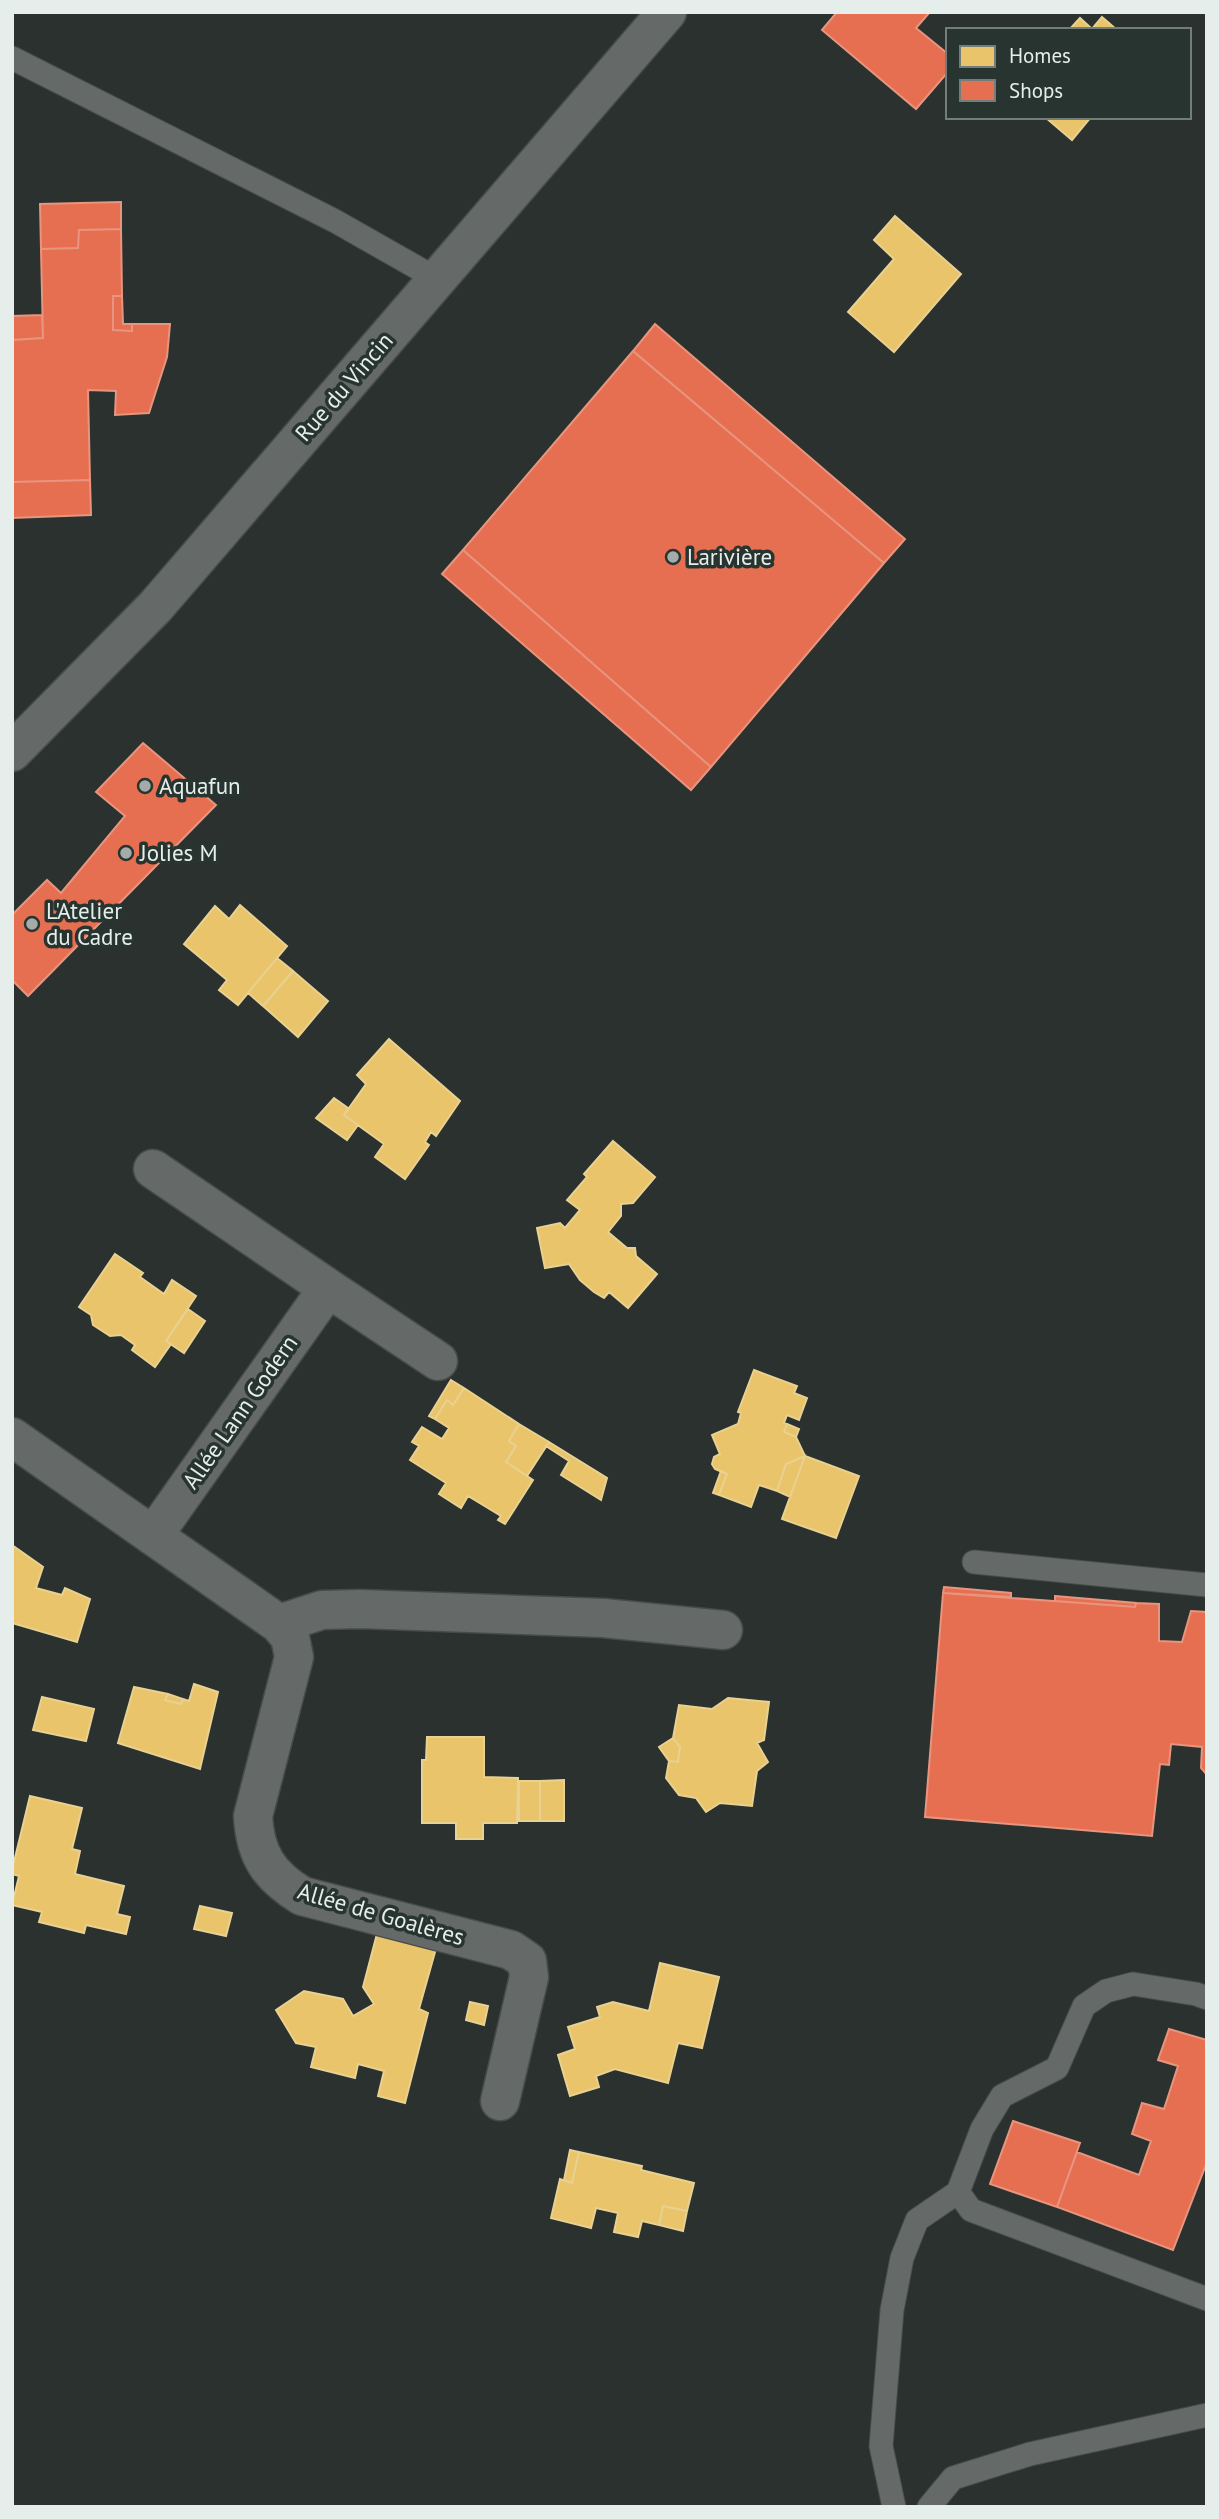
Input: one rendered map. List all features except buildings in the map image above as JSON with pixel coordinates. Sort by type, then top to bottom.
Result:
[{"type":"street","name":"Rue du Vincin","points":[[12,752],[156,606],[667,12]]},
{"type":"street","points":[[153,1169],[438,1361]]},
{"type":"street","name":"Allée Lann Godern","points":[[153,1536],[328,1288]]},
{"type":"street","name":"Allée de Goalères","points":[[12,1437],[279,1624],[290,1637],[294,1657],[253,1816],[254,1837],[264,1863],[283,1885],[302,1896],[511,1950],[527,1961],[529,1977],[500,2101]]},
{"type":"street","points":[[279,1624],[321,1610],[360,1609],[603,1618],[723,1630]]},
{"type":"lane","points":[[12,58],[335,221],[437,279]]},
{"type":"lane","points":[[974,1562],[1207,1585]]},
{"type":"lane","points":[[894,2507],[881,2446],[892,2310],[902,2258],[917,2220],[958,2192],[982,2129],[1002,2096],[1057,2068],[1084,2006],[1106,1991],[1133,1984],[1207,1998]]},
{"type":"lane","points":[[958,2192],[971,2210],[1207,2298]]},
{"type":"lane","points":[[929,2507],[953,2478],[1030,2454],[1207,2415]]},
{"type":"place","name":"Larivière","points":[[673,557]]},
{"type":"place","name":"Aquafun","points":[[145,786]]},
{"type":"place","name":"Jolies M","points":[[126,853]]},
{"type":"place","name":"L'Atelier du Cadre","points":[[32,924]]}]
